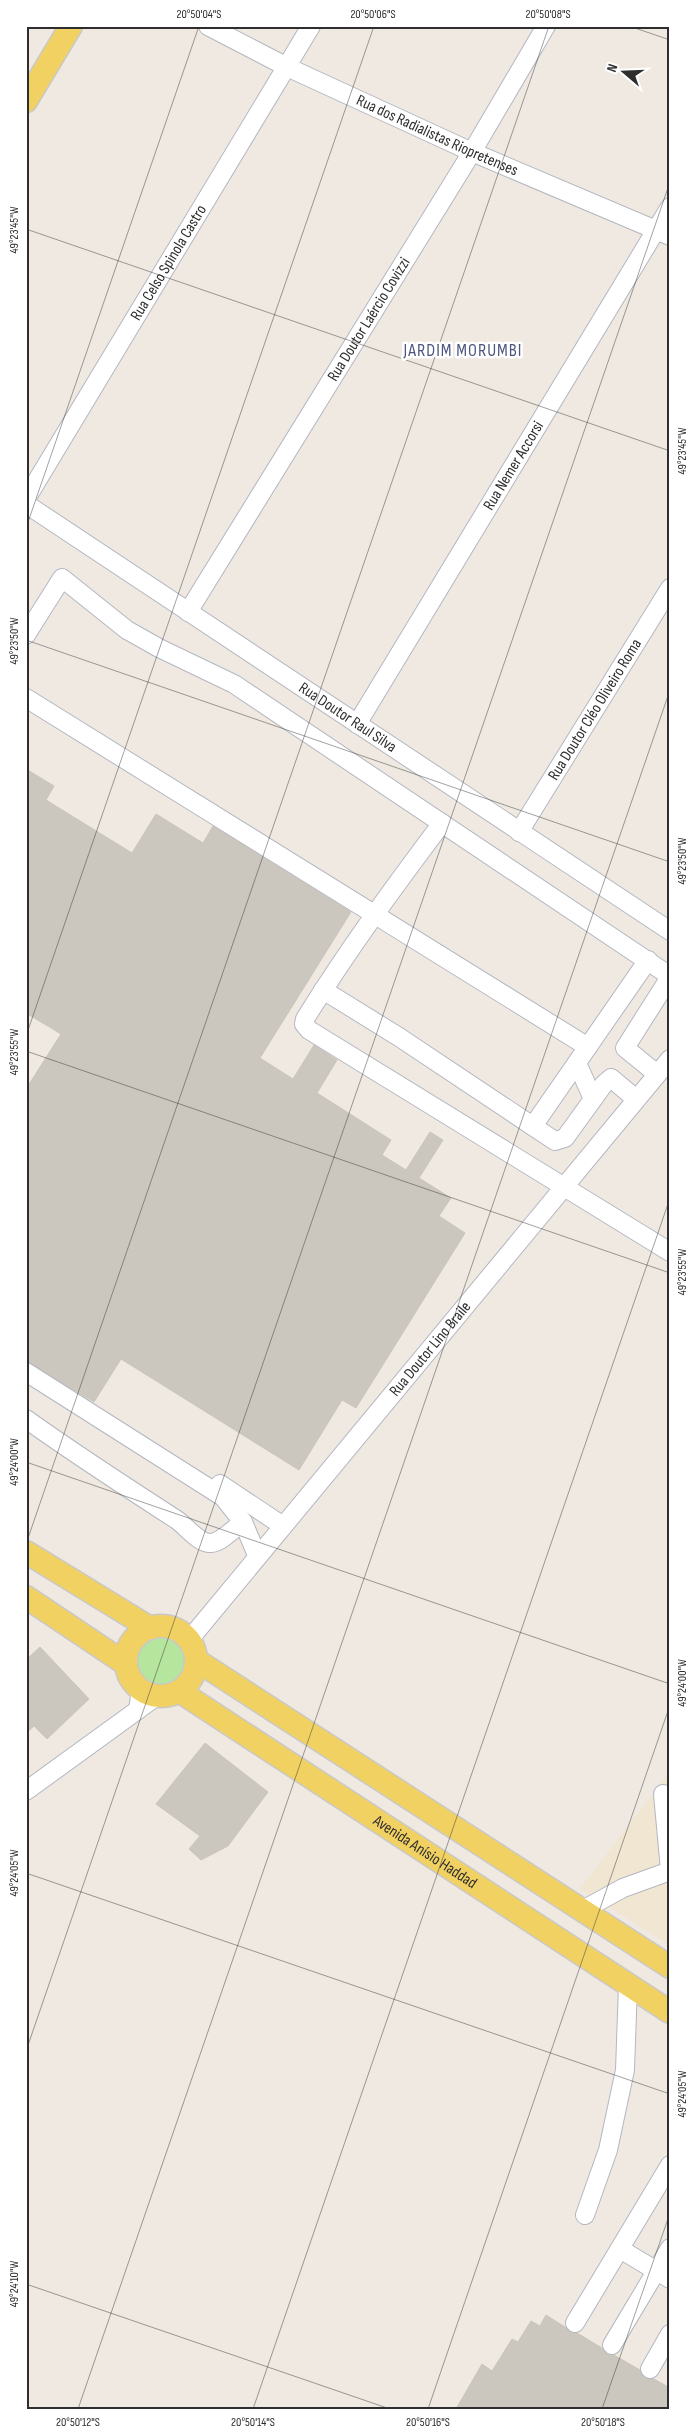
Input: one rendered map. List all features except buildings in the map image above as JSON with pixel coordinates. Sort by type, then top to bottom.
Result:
[{"type":"main road","points":[[26,101],[71,26]]},
{"type":"main road","points":[[26,1552],[150,1628]]},
{"type":"main road","points":[[26,1597],[126,1664]]},
{"type":"main road","points":[[193,1650],[194,1672],[188,1683],[179,1691],[145,1699],[128,1674],[126,1664],[127,1652],[132,1642],[140,1633],[150,1628],[171,1627],[181,1632],[193,1650],[561,1898],[670,1967]]},
{"type":"main road","name":"Avenida Anísio Haddad","points":[[179,1691],[670,2012]]},
{"type":"main road","points":[[540,1927],[561,1898]]},
{"type":"street","name":"Rua dos Radialistas Riopretenses","points":[[208,26],[287,66],[472,152],[663,233]]},
{"type":"street","name":"Rua Celso Spinola Castro","points":[[26,499],[311,26]]},
{"type":"street","name":"Rua Doutor Laércio Covizzi","points":[[188,612],[472,152],[546,26]]},
{"type":"street","name":"Rua Nemer Accorsi","points":[[357,724],[663,233],[670,207]]},
{"type":"street","name":"Rua Doutor Raul Silva","points":[[26,504],[670,932]]},
{"type":"street","points":[[26,635],[62,578],[128,630],[159,648],[234,684],[648,960],[670,976],[625,1048],[657,1074]]},
{"type":"street","name":"Rua Doutor Cléo Oliveiro Roma","points":[[519,832],[670,588]]},
{"type":"street","points":[[26,698],[588,1047]]},
{"type":"street","points":[[442,823],[373,914],[323,990],[305,1019],[304,1024],[308,1030],[670,1252]]},
{"type":"street","points":[[532,1126],[648,960]]},
{"type":"street","points":[[323,990],[399,1037],[555,1141],[565,1138],[604,1084],[611,1078],[636,1099]]},
{"type":"street","name":"Rua Doutor Lino Braile","points":[[193,1650],[257,1555],[670,1059]]},
{"type":"street","points":[[578,1062],[593,1099]]},
{"type":"street","points":[[26,1372],[224,1497],[242,1522],[257,1555]]},
{"type":"street","points":[[26,1419],[182,1523],[202,1541],[210,1543],[217,1541],[242,1522]]},
{"type":"street","points":[[220,1484],[283,1526]]},
{"type":"street","points":[[26,1791],[145,1699]]},
{"type":"street","points":[[581,1911],[623,1888],[670,1871],[663,1794]]},
{"type":"street","points":[[585,2215],[608,2150],[625,2070],[628,1985]]},
{"type":"street","points":[[575,2323],[670,2165]]},
{"type":"street","points":[[612,2345],[663,2275],[670,2248]]},
{"type":"street","points":[[620,2249],[663,2275]]},
{"type":"street","points":[[650,2369],[670,2334]]},
{"type":"shaded area","points":[[670,1772],[670,1945],[580,1889]]},
{"type":"green space","points":[[162,1633],[173,1635],[182,1641],[188,1650],[190,1661],[188,1672],[182,1681],[173,1687],[162,1689],[151,1687],[142,1681],[136,1672],[134,1661],[136,1650],[142,1641],[151,1635]]},
{"type":"district","name":"JARDIM MORUMBI","points":[[463,350]]}]
